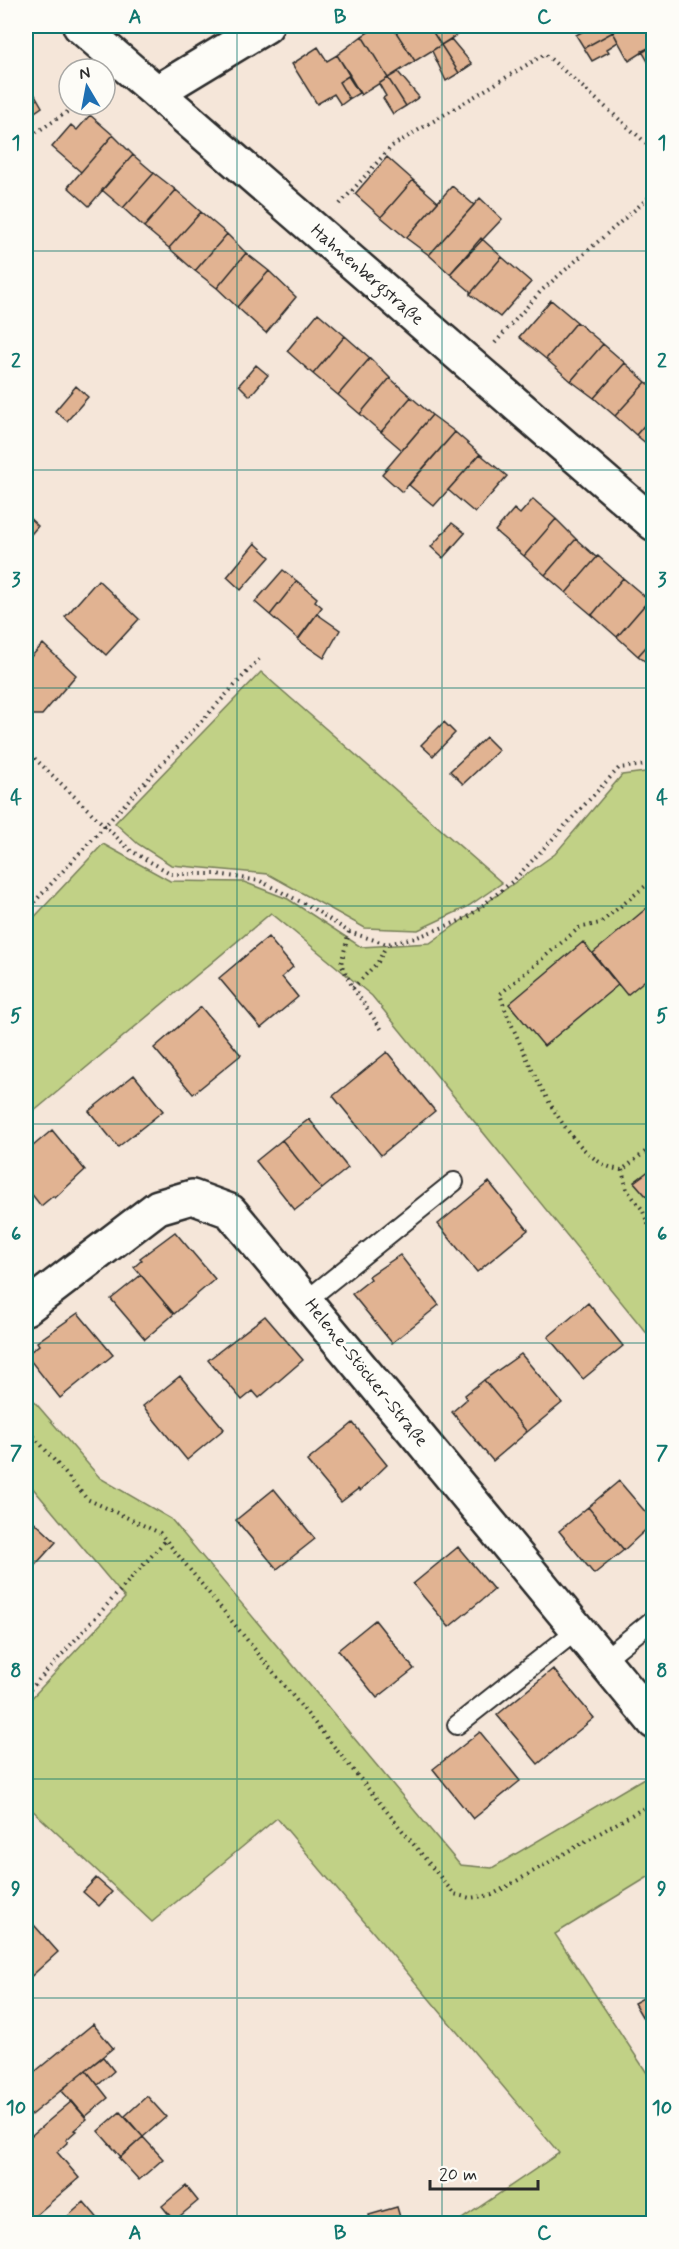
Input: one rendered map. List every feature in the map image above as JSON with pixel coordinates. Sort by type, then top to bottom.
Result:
[{"type":"street","name":"Hahnenbergstraße","points":[[80,26],[654,524]]},
{"type":"street","points":[[157,92],[266,26]]},
{"type":"street","name":"Helene-Stöcker-Straße","points":[[26,1308],[159,1207],[192,1197],[230,1211],[307,1300],[367,1377],[654,1722]]},
{"type":"lane","points":[[307,1300],[454,1182]]},
{"type":"lane","points":[[602,1661],[654,1620]]},
{"type":"lane","points":[[457,1725],[577,1629]]},
{"type":"path","points":[[316,230],[392,146],[545,54],[654,150]]},
{"type":"path","points":[[26,139],[60,117]]},
{"type":"path","points":[[473,368],[541,291],[654,193]]},
{"type":"path","points":[[26,911],[259,659]]},
{"type":"path","points":[[26,750],[131,851],[172,874],[217,874],[260,881],[309,906],[349,932],[387,944],[415,938],[467,918],[514,880],[619,768],[654,764]]},
{"type":"path","points":[[654,879],[600,923],[579,928],[500,994],[506,1012],[555,1115],[592,1156],[613,1169],[622,1170],[654,1145]]},
{"type":"path","points":[[349,932],[341,964],[353,988],[382,1030]]},
{"type":"path","points":[[353,988],[378,962],[387,944]]},
{"type":"path","points":[[622,1170],[627,1190],[642,1209],[654,1238]]},
{"type":"path","points":[[26,1427],[87,1499],[160,1533],[454,1894],[470,1898],[492,1895],[654,1802]]},
{"type":"path","points":[[26,1694],[166,1540]]},
{"type":"green space","points":[[261,672],[502,883],[467,907],[418,930],[365,928],[268,874],[171,865],[138,844],[115,823]]},
{"type":"green space","points":[[653,771],[653,1341],[372,996],[271,913],[26,1118],[26,926],[103,844],[170,881],[244,882],[288,899],[361,947],[430,943],[555,854],[622,775]]},
{"type":"green space","points":[[26,1392],[100,1478],[171,1519],[460,1865],[492,1868],[649,1775],[653,1780],[653,1874],[555,1934],[653,2082],[653,2223],[456,2223],[559,2153],[277,1818],[152,1922],[29,1807],[26,1810],[26,1704],[125,1598],[26,1480]]},
{"type":"building","points":[[378,26],[379,28],[392,26],[415,61],[388,78],[362,36]]},
{"type":"building","points":[[392,26],[429,26],[441,45],[415,61]]},
{"type":"building","points":[[429,26],[468,26],[469,27],[441,45]]},
{"type":"building","points":[[593,26],[595,29],[609,26],[613,32],[584,48],[576,35]]},
{"type":"building","points":[[625,26],[654,26],[654,45],[629,61],[613,32]]},
{"type":"building","points":[[613,32],[618,42],[607,49],[609,52],[592,61],[584,48]]},
{"type":"building","points":[[362,36],[388,78],[361,95],[337,55]]},
{"type":"building","points":[[451,39],[472,64],[459,73],[441,45]]},
{"type":"building","points":[[441,45],[459,73],[446,81],[432,51]]},
{"type":"building","points":[[654,45],[654,72],[642,51]]},
{"type":"building","points":[[318,47],[327,61],[337,55],[350,75],[339,82],[349,99],[341,105],[334,94],[317,104],[292,64]]},
{"type":"building","points":[[398,72],[419,97],[406,106],[388,78]]},
{"type":"building","points":[[348,76],[359,93],[349,99],[339,82]]},
{"type":"building","points":[[388,78],[406,106],[393,114],[383,98],[386,96],[379,84]]},
{"type":"building","points":[[26,79],[42,107],[26,118]]},
{"type":"building","points":[[88,117],[92,117],[113,135],[81,172],[52,147],[71,125],[77,130]]},
{"type":"building","points":[[113,135],[133,155],[89,206],[68,187]]},
{"type":"building","points":[[133,155],[154,173],[123,208],[102,190]]},
{"type":"building","points":[[387,157],[413,180],[381,217],[355,194]]},
{"type":"building","points":[[154,173],[176,190],[144,227],[123,208]]},
{"type":"building","points":[[413,180],[438,202],[406,238],[381,217]]},
{"type":"building","points":[[452,186],[474,205],[429,255],[406,238]]},
{"type":"building","points":[[176,190],[201,212],[169,248],[144,227]]},
{"type":"building","points":[[480,198],[502,219],[450,274],[429,255]]},
{"type":"building","points":[[201,212],[227,234],[195,271],[169,248]]},
{"type":"building","points":[[227,234],[246,253],[217,288],[195,271]]},
{"type":"building","points":[[481,238],[502,257],[470,294],[470,291],[450,274]]},
{"type":"building","points":[[246,253],[269,271],[237,307],[217,288]]},
{"type":"building","points":[[502,257],[531,282],[500,317],[470,294]]},
{"type":"building","points":[[269,271],[296,297],[266,333],[237,307]]},
{"type":"building","points":[[551,300],[577,322],[546,359],[519,337]]},
{"type":"building","points":[[318,313],[345,336],[313,374],[287,351]]},
{"type":"building","points":[[577,322],[603,344],[571,381],[546,359]]},
{"type":"building","points":[[345,336],[370,358],[338,395],[313,374]]},
{"type":"building","points":[[603,344],[625,363],[594,398],[571,381]]},
{"type":"building","points":[[370,358],[390,378],[360,414],[338,395]]},
{"type":"building","points":[[625,363],[646,382],[615,416],[594,398]]},
{"type":"building","points":[[256,365],[268,375],[250,396],[239,385]]},
{"type":"building","points":[[390,378],[411,397],[381,432],[360,414]]},
{"type":"building","points":[[646,382],[654,388],[654,414],[636,435],[615,416]]},
{"type":"building","points":[[76,386],[88,397],[67,421],[55,411]]},
{"type":"building","points":[[411,397],[432,415],[402,450],[381,432]]},
{"type":"building","points":[[654,414],[654,450],[636,435]]},
{"type":"building","points":[[432,415],[455,432],[402,492],[382,474]]},
{"type":"building","points":[[455,432],[480,454],[434,506],[409,485]]},
{"type":"building","points":[[480,454],[507,476],[475,513],[448,490]]},
{"type":"building","points":[[533,499],[556,519],[524,556],[495,531],[514,509],[520,514]]},
{"type":"building","points":[[26,515],[38,526],[26,540]]},
{"type":"building","points":[[556,519],[576,539],[545,575],[524,556]]},
{"type":"building","points":[[452,523],[465,533],[443,558],[431,547]]},
{"type":"building","points":[[576,539],[596,557],[598,556],[566,593],[545,575]]},
{"type":"building","points":[[255,543],[270,557],[241,590],[227,577]]},
{"type":"building","points":[[598,556],[623,578],[592,615],[566,593]]},
{"type":"building","points":[[283,570],[297,581],[270,615],[255,602]]},
{"type":"building","points":[[623,578],[649,600],[617,637],[592,615]]},
{"type":"building","points":[[98,580],[139,619],[106,655],[65,617]]},
{"type":"building","points":[[297,581],[317,598],[315,601],[322,607],[298,639],[270,615]]},
{"type":"building","points":[[649,600],[654,606],[654,638],[638,656],[617,637]]},
{"type":"building","points":[[317,614],[340,630],[324,658],[298,640]]},
{"type":"building","points":[[654,638],[654,668],[638,656]]},
{"type":"building","points":[[43,644],[76,675],[42,715],[32,715],[26,710],[26,662]]},
{"type":"building","points":[[444,722],[455,733],[433,756],[421,745]]},
{"type":"building","points":[[486,737],[499,750],[463,784],[450,771]]},
{"type":"building","points":[[654,902],[654,973],[627,995],[593,953]]},
{"type":"building","points":[[268,937],[293,967],[282,977],[298,997],[261,1028],[219,978]]},
{"type":"building","points":[[583,942],[618,985],[544,1046],[509,1004]]},
{"type":"building","points":[[201,1007],[241,1055],[193,1094],[154,1048]]},
{"type":"building","points":[[387,1052],[435,1111],[381,1155],[333,1096]]},
{"type":"building","points":[[134,1075],[163,1111],[118,1147],[89,1111]]},
{"type":"building","points":[[309,1119],[348,1168],[322,1189],[282,1140]]},
{"type":"building","points":[[52,1130],[85,1170],[55,1198],[53,1196],[41,1206],[26,1187],[26,1152]]},
{"type":"building","points":[[282,1140],[322,1189],[295,1210],[256,1161]]},
{"type":"building","points":[[654,1167],[654,1205],[634,1182]]},
{"type":"building","points":[[489,1182],[528,1230],[477,1272],[438,1224]]},
{"type":"building","points":[[175,1232],[215,1279],[174,1314],[134,1267],[142,1260],[140,1258]]},
{"type":"building","points":[[400,1255],[439,1305],[392,1343],[352,1294],[371,1279],[369,1276]]},
{"type":"building","points":[[141,1275],[174,1314],[145,1339],[111,1299]]},
{"type":"building","points":[[588,1303],[623,1346],[583,1379],[548,1337]]},
{"type":"building","points":[[78,1313],[113,1355],[60,1398],[26,1355],[39,1345],[37,1342]]},
{"type":"building","points":[[265,1316],[303,1360],[259,1398],[253,1391],[242,1400],[208,1360]]},
{"type":"building","points":[[521,1354],[562,1403],[527,1432],[484,1380]]},
{"type":"building","points":[[180,1376],[224,1429],[187,1460],[143,1406]]},
{"type":"building","points":[[484,1380],[527,1432],[493,1461],[452,1412],[467,1399],[465,1395]]},
{"type":"building","points":[[353,1423],[387,1465],[360,1491],[358,1489],[341,1502],[307,1461]]},
{"type":"building","points":[[619,1481],[654,1522],[624,1550],[588,1507]]},
{"type":"building","points":[[274,1489],[315,1539],[277,1569],[236,1520]]},
{"type":"building","points":[[588,1507],[624,1550],[594,1574],[559,1531]]},
{"type":"building","points":[[26,1514],[56,1542],[26,1575]]},
{"type":"building","points":[[458,1547],[494,1590],[449,1627],[413,1584]]},
{"type":"building","points":[[375,1620],[414,1669],[377,1698],[338,1650]]},
{"type":"building","points":[[553,1669],[594,1718],[538,1764],[497,1715]]},
{"type":"building","points":[[480,1732],[520,1781],[473,1819],[433,1769]]},
{"type":"building","points":[[96,1878],[112,1892],[99,1906],[83,1892]]},
{"type":"building","points":[[26,1916],[58,1952],[26,1981]]},
{"type":"building","points":[[654,1992],[654,2037],[634,2003]]},
{"type":"building","points":[[93,2024],[113,2048],[26,2119],[26,2079]]},
{"type":"building","points":[[103,2057],[114,2071],[98,2085],[86,2070]]},
{"type":"building","points":[[86,2070],[108,2098],[85,2117],[61,2090]]},
{"type":"building","points":[[147,2096],[166,2117],[143,2137],[125,2116]]},
{"type":"building","points":[[72,2101],[87,2119],[74,2130],[76,2131],[66,2140],[68,2142],[57,2152],[79,2178],[29,2221],[26,2218],[26,2140]]},
{"type":"building","points":[[120,2112],[143,2137],[121,2157],[98,2131]]},
{"type":"building","points":[[143,2137],[163,2159],[139,2180],[119,2158]]},
{"type":"building","points":[[186,2186],[198,2201],[174,2221],[162,2206]]},
{"type":"building","points":[[84,2202],[101,2222],[106,2218],[111,2224],[59,2224]]},
{"type":"building","points":[[397,2207],[402,2224],[371,2224],[369,2215]]}]
